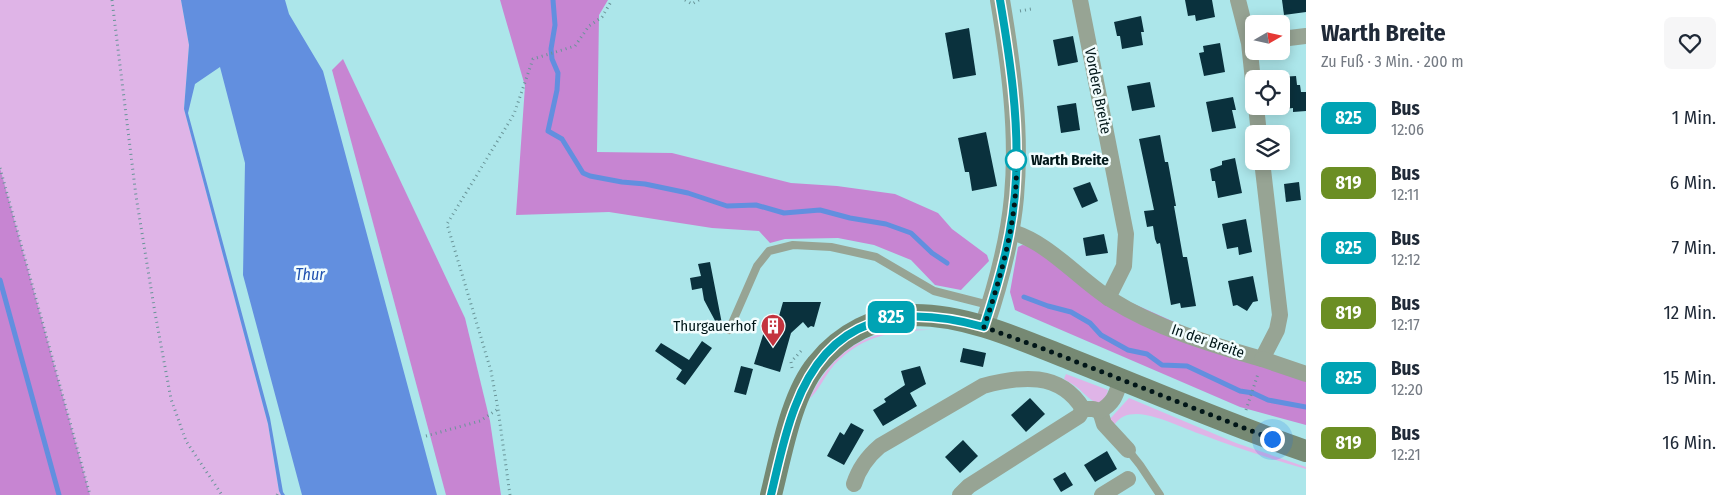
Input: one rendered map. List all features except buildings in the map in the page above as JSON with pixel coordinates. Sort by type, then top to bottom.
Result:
[{"type":"main road","points":[[770,495],[795,408],[806,382],[816,365],[846,337],[876,321],[914,315],[947,318],[984,327],[1028,342],[1255,433],[1306,450]]},
{"type":"street","points":[[984,327],[1003,265],[1014,200],[1017,149],[1013,92],[1000,0]]},
{"type":"street","name":"Vordere Breite","points":[[1080,0],[1126,234],[1124,266],[1108,298]]},
{"type":"street","points":[[1238,0],[1245,23]]},
{"type":"street","points":[[1290,37],[1306,36]]},
{"type":"street","name":"In der Breite","points":[[1009,231],[1038,243],[1108,298],[1146,320],[1216,346],[1262,359],[1277,330],[1280,315],[1263,170]]},
{"type":"street","points":[[1262,359],[1306,374]]},
{"type":"street","points":[[854,484],[857,472],[867,457],[880,446],[982,386],[1001,381],[1021,379],[1046,381],[1063,387],[1077,399],[1083,409]]},
{"type":"street","points":[[1100,411],[1114,400],[1121,379]]},
{"type":"street","points":[[1083,409],[1100,411]]},
{"type":"street","points":[[960,495],[969,486],[1079,416],[1083,409]]},
{"type":"street","points":[[1100,411],[1101,418],[1108,429],[1128,450]]},
{"type":"street","points":[[1102,495],[1128,479]]},
{"type":"lane","points":[[729,330],[757,266],[769,251],[793,246],[831,247],[876,257],[934,291],[991,305]]},
{"type":"lane","points":[[1128,450],[1160,495]]},
{"type":"path","points":[[112,0],[136,196],[171,399],[186,441],[222,495]]},
{"type":"path","points":[[510,495],[498,408],[488,362],[447,224],[514,114],[533,59],[575,46],[589,26],[602,16],[612,0]]},
{"type":"path","points":[[685,0],[692,4],[699,0]]},
{"type":"path","points":[[0,168],[90,495]]},
{"type":"path","points":[[1245,409],[1256,381]]},
{"type":"path","points":[[426,436],[480,421],[498,408]]},
{"type":"shaded area","points":[[0,0],[181,0],[189,45],[184,109],[268,424],[281,495],[90,495],[0,168]]},
{"type":"shaded area","points":[[500,0],[608,0],[599,15],[597,152],[672,153],[791,183],[837,186],[895,194],[938,213],[952,229],[987,255],[989,261],[961,290],[935,285],[911,260],[874,245],[838,238],[785,239],[770,243],[759,231],[712,228],[609,212],[516,215],[525,86]]},
{"type":"shaded area","points":[[343,59],[465,318],[490,421],[501,495],[446,495],[332,70]]},
{"type":"shaded area","points":[[0,168],[90,495],[0,495]]},
{"type":"shaded area","points":[[1022,245],[1031,246],[1067,274],[1306,381],[1306,425],[1240,407],[1015,310],[1010,292],[1018,247]]},
{"type":"shaded area","points":[[906,329],[934,330],[893,333],[880,336],[856,347],[834,365],[809,399],[827,370],[848,350],[873,336]]},
{"type":"shaded area","points":[[1066,374],[1108,390],[1105,397],[1102,401],[1098,402],[1090,399],[1064,379]]},
{"type":"shaded area","points":[[1129,398],[1236,443],[1306,467],[1306,469],[1241,449],[1152,416],[1137,414],[1124,416],[1114,425],[1108,421]]},
{"type":"water","name":"Thur","points":[[181,0],[285,0],[289,14],[323,71],[437,495],[302,495],[243,275],[245,163],[220,67],[195,84],[188,113],[270,418],[285,495],[281,495],[268,424],[184,109],[189,45]]},
{"type":"waterway","points":[[553,0],[555,25],[551,49],[552,59],[558,73],[557,90],[548,131],[562,139],[583,173],[590,176],[645,184],[688,193],[727,206],[756,205],[784,213],[820,210],[850,218],[886,224],[911,233],[932,253],[947,263]]},
{"type":"waterway","points":[[0,280],[59,495]]},
{"type":"waterway","points":[[1024,297],[1071,312],[1090,323],[1101,335],[1128,350],[1147,354],[1162,365],[1187,366],[1240,391],[1253,393],[1268,400],[1306,407]]},
{"type":"bus line","name":"825","points":[[771,495],[785,440],[806,382],[816,365],[846,337],[876,321],[914,315],[947,318],[984,327],[1003,265],[1016,180],[1017,149],[1013,92],[1000,0]]},
{"type":"place","name":"Warth Breite","points":[[1016,160]]},
{"type":"place","name":"Thurgauerhof","points":[[773,347]]},
{"type":"route","points":[[1016,160],[1014,200],[1007,246],[984,327],[1028,342],[1272,439]]}]
